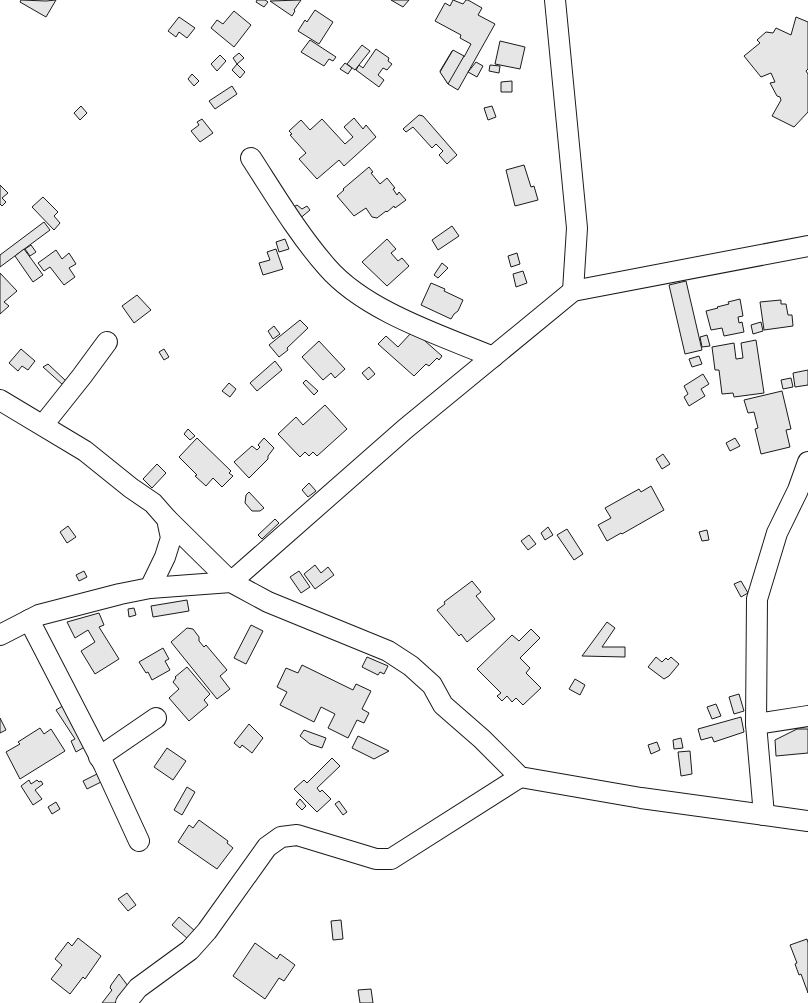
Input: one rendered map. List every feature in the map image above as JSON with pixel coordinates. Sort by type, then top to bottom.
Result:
[{"type":"street","points":[[555,0],[577,228],[573,291]]},
{"type":"street","points":[[252,158],[296,226],[327,268],[349,288],[386,312],[493,357]]},
{"type":"street","points":[[0,635],[39,615],[89,602],[150,588],[230,582],[405,429],[573,291],[808,246]]},
{"type":"street","points":[[43,426],[107,342]]},
{"type":"street","points":[[0,400],[85,451],[153,503],[230,582],[268,602],[388,651],[411,666],[432,685],[443,705],[482,739],[520,777],[641,798],[808,821]]},
{"type":"street","points":[[764,815],[756,724],[757,599],[777,533],[798,490],[808,462]]},
{"type":"street","points":[[150,588],[165,557],[171,538],[167,519]]},
{"type":"street","points":[[28,620],[99,757],[139,841]]},
{"type":"street","points":[[756,724],[808,716]]},
{"type":"street","points":[[99,757],[156,718]]},
{"type":"street","points":[[126,1003],[138,988],[190,950],[207,931],[267,847],[281,837],[297,835],[376,859],[391,858],[520,777]]},
{"type":"building","points":[[21,0],[56,0],[46,17],[20,2]]},
{"type":"building","points":[[257,0],[268,2],[264,7],[256,2]]},
{"type":"building","points":[[301,0],[292,16],[270,1]]},
{"type":"building","points":[[391,0],[409,0],[403,7]]},
{"type":"building","points":[[453,0],[463,4],[468,0],[482,8],[478,15],[495,24],[458,90],[448,84],[440,71],[452,51],[464,57],[471,44],[460,38],[461,35],[435,21],[445,3],[450,6]]},
{"type":"building","points":[[315,10],[333,22],[319,44],[298,31]]},
{"type":"building","points":[[234,11],[251,25],[234,47],[211,28],[217,20],[223,24]]},
{"type":"building","points":[[179,17],[195,28],[187,38],[179,32],[176,37],[168,31]]},
{"type":"building","points":[[796,17],[808,22],[808,69],[806,71],[808,74],[808,112],[794,127],[772,116],[781,100],[770,83],[775,82],[771,73],[761,77],[744,56],[760,43],[757,40],[766,32],[773,33],[776,28],[791,35]]},
{"type":"building","points":[[310,40],[336,57],[333,61],[329,59],[324,66],[301,52]]},
{"type":"building","points":[[500,41],[525,47],[520,69],[495,64]]},
{"type":"building","points":[[362,45],[370,51],[355,70],[347,64]]},
{"type":"building","points":[[376,49],[389,58],[388,61],[392,64],[387,70],[383,68],[378,75],[384,80],[379,87],[356,70],[359,65],[363,68]]},
{"type":"building","points":[[453,50],[464,56],[448,84],[440,72]]},
{"type":"building","points":[[239,53],[244,58],[237,64],[233,58]]},
{"type":"building","points":[[220,55],[226,61],[217,71],[211,64]]},
{"type":"building","points":[[476,62],[483,66],[477,77],[468,72]]},
{"type":"building","points":[[345,63],[352,68],[348,74],[340,69]]},
{"type":"building","points":[[237,64],[245,72],[240,78],[232,70]]},
{"type":"building","points":[[490,65],[500,66],[499,73],[489,71]]},
{"type":"building","points":[[192,74],[199,81],[194,86],[188,79]]},
{"type":"building","points":[[512,81],[512,92],[501,92],[501,82]]},
{"type":"building","points":[[232,86],[237,94],[215,109],[209,101]]},
{"type":"building","points":[[81,106],[87,113],[80,120],[74,113]]},
{"type":"building","points":[[492,106],[496,117],[488,120],[484,108]]},
{"type":"building","points":[[419,115],[423,116],[457,155],[447,164],[439,155],[443,151],[436,144],[432,148],[413,127],[406,132],[403,129]]},
{"type":"building","points":[[354,118],[363,129],[366,125],[376,137],[344,166],[339,160],[317,179],[299,159],[306,153],[290,135],[292,134],[289,131],[301,120],[310,130],[322,119],[345,144],[353,137],[344,127]]},
{"type":"building","points":[[202,119],[213,133],[200,142],[191,131],[199,125],[197,122]]},
{"type":"building","points":[[524,165],[531,187],[534,186],[538,200],[515,206],[506,170]]},
{"type":"building","points":[[369,167],[373,172],[371,173],[380,184],[387,178],[395,188],[393,189],[397,195],[399,192],[406,200],[377,218],[372,217],[366,208],[354,216],[337,196]]},
{"type":"building","points":[[0,185],[8,193],[2,198],[6,202],[2,206],[0,204]]},
{"type":"building","points":[[43,197],[58,212],[54,216],[60,223],[54,230],[32,207]]},
{"type":"building","points":[[297,205],[302,209],[307,206],[310,210],[298,220],[290,209]]},
{"type":"building","points":[[44,222],[50,230],[0,267],[0,255]]},
{"type":"building","points":[[452,226],[459,236],[438,250],[432,240]]},
{"type":"building","points":[[285,239],[289,249],[279,252],[276,242]]},
{"type":"building","points":[[387,239],[396,249],[391,253],[398,261],[402,258],[409,266],[387,286],[362,262]]},
{"type":"building","points":[[31,245],[36,252],[30,256],[25,249]]},
{"type":"building","points":[[24,249],[43,275],[33,282],[15,256]]},
{"type":"building","points":[[276,249],[283,269],[263,275],[259,263],[270,260],[267,252]]},
{"type":"building","points":[[56,250],[62,259],[69,253],[76,264],[69,268],[75,277],[64,285],[50,267],[44,271],[38,263]]},
{"type":"building","points":[[517,253],[520,264],[511,267],[508,256]]},
{"type":"building","points":[[442,263],[448,268],[438,278],[434,275]]},
{"type":"building","points":[[523,271],[527,283],[516,287],[513,274]]},
{"type":"building","points":[[0,273],[17,291],[4,302],[9,306],[0,314]]},
{"type":"building","points":[[686,281],[702,350],[685,354],[669,285]]},
{"type":"building","points":[[431,283],[463,300],[458,311],[451,319],[421,305]]},
{"type":"building","points":[[137,295],[151,310],[134,323],[122,306]]},
{"type":"building","points":[[740,299],[743,316],[738,317],[739,323],[742,322],[744,332],[724,336],[722,328],[711,330],[706,311]]},
{"type":"building","points":[[781,300],[781,304],[786,304],[788,315],[792,315],[793,326],[764,330],[760,302]]},
{"type":"building","points":[[300,320],[308,328],[279,357],[269,345]]},
{"type":"building","points":[[761,322],[763,331],[753,334],[751,325]]},
{"type":"building","points":[[274,326],[280,334],[273,339],[268,331]]},
{"type":"building","points":[[411,333],[416,333],[442,356],[429,366],[426,364],[414,376],[378,344],[386,336],[398,347]]},
{"type":"building","points":[[707,335],[710,346],[702,347],[700,337]]},
{"type":"building","points":[[756,340],[764,393],[734,397],[733,393],[722,394],[719,370],[715,370],[712,347],[734,343],[736,359],[743,358],[741,343]]},
{"type":"building","points":[[319,341],[345,369],[335,378],[331,373],[323,380],[302,357]]},
{"type":"building","points":[[21,349],[35,361],[28,370],[22,366],[18,371],[9,363]]},
{"type":"building","points":[[164,349],[169,357],[164,360],[159,352]]},
{"type":"building","points":[[699,356],[702,364],[692,367],[689,359]]},
{"type":"building","points":[[275,361],[282,370],[257,391],[250,383]]},
{"type":"building","points":[[48,364],[66,381],[63,385],[43,367]]},
{"type":"building","points":[[369,367],[375,374],[368,380],[362,373]]},
{"type":"building","points":[[808,370],[808,385],[795,387],[793,373]]},
{"type":"building","points":[[703,374],[709,384],[701,389],[705,396],[689,406],[684,397],[688,394],[684,386]]},
{"type":"building","points":[[791,378],[793,387],[783,389],[781,380]]},
{"type":"building","points":[[306,380],[318,391],[314,395],[303,383]]},
{"type":"building","points":[[229,383],[236,389],[230,397],[222,391]]},
{"type":"building","points":[[782,391],[791,429],[786,430],[790,447],[761,454],[755,429],[758,428],[754,412],[748,413],[744,400]]},
{"type":"building","points":[[325,405],[347,429],[317,456],[313,452],[309,456],[305,452],[300,457],[278,434],[296,417],[303,425]]},
{"type":"building","points":[[188,429],[195,436],[190,440],[184,434]]},
{"type":"building","points":[[197,438],[231,471],[229,473],[233,476],[222,487],[213,478],[206,486],[179,457]]},
{"type":"building","points":[[264,438],[274,448],[268,459],[249,478],[234,462],[252,446],[257,450],[260,447],[258,445]]},
{"type":"building","points":[[735,438],[740,446],[730,451],[726,443]]},
{"type":"building","points":[[663,454],[670,464],[662,469],[656,459]]},
{"type":"building","points":[[157,464],[166,473],[152,488],[143,479]]},
{"type":"building","points":[[309,483],[316,491],[308,497],[302,490]]},
{"type":"building","points":[[651,486],[664,510],[607,541],[598,525],[611,518],[605,508],[639,489],[641,492]]},
{"type":"building","points":[[249,492],[264,508],[260,511],[252,511],[245,503],[246,495]]},
{"type":"building","points":[[275,519],[279,523],[262,539],[258,535]]},
{"type":"building","points":[[68,526],[76,537],[67,543],[60,532]]},
{"type":"building","points":[[548,527],[553,535],[545,540],[541,533]]},
{"type":"building","points":[[567,529],[583,554],[574,560],[557,535]]},
{"type":"building","points":[[707,530],[709,540],[702,541],[699,532]]},
{"type":"building","points":[[529,535],[536,544],[528,550],[521,541]]},
{"type":"building","points":[[315,565],[321,573],[328,567],[334,575],[315,589],[304,574]]},
{"type":"building","points":[[84,571],[87,577],[79,581],[76,575]]},
{"type":"building","points":[[299,571],[310,587],[301,593],[290,577]]},
{"type":"building","points":[[472,581],[481,592],[476,596],[495,619],[467,642],[461,634],[459,636],[437,610],[445,604],[444,602]]},
{"type":"building","points":[[741,581],[748,593],[741,597],[734,584]]},
{"type":"building","points":[[187,600],[189,611],[153,617],[151,606]]},
{"type":"building","points":[[134,608],[136,615],[129,617],[128,609]]},
{"type":"building","points":[[99,613],[104,625],[99,627],[119,659],[95,674],[81,651],[95,642],[88,630],[75,638],[67,622]]},
{"type":"building","points":[[607,622],[615,628],[602,647],[625,647],[625,657],[582,656]]},
{"type":"building","points":[[251,625],[263,631],[246,664],[234,658]]},
{"type":"building","points":[[187,628],[193,629],[199,637],[199,641],[204,647],[206,645],[227,670],[220,676],[230,689],[217,699],[171,642]]},
{"type":"building","points":[[531,629],[540,638],[520,658],[530,668],[526,673],[541,688],[523,705],[516,698],[512,702],[507,696],[502,701],[497,696],[501,693],[477,669],[512,635],[519,641]]},
{"type":"building","points":[[163,648],[169,659],[165,661],[170,670],[152,680],[139,662]]},
{"type":"building","points":[[367,657],[388,666],[384,674],[380,672],[378,675],[362,667]]},
{"type":"building","points":[[656,657],[662,662],[666,658],[668,660],[671,657],[679,664],[664,679],[648,667]]},
{"type":"building","points":[[302,665],[353,690],[356,684],[371,691],[362,709],[369,713],[364,723],[357,720],[348,738],[328,728],[335,714],[321,707],[314,722],[280,705],[287,692],[277,687],[286,668],[298,673]]},
{"type":"building","points":[[187,667],[210,694],[204,700],[208,705],[189,721],[169,698],[179,689],[173,682],[175,677]]},
{"type":"building","points":[[575,679],[585,685],[580,695],[569,689]]},
{"type":"building","points":[[739,694],[744,711],[734,714],[729,697]]},
{"type":"building","points":[[66,704],[88,745],[76,752],[71,741],[75,739],[56,710]]},
{"type":"building","points":[[716,704],[721,716],[712,719],[707,707]]},
{"type":"building","points":[[741,717],[744,732],[714,742],[712,737],[701,740],[698,729]]},
{"type":"building","points":[[0,718],[6,730],[0,733]]},
{"type":"building","points":[[249,724],[263,738],[252,753],[242,745],[240,748],[234,743]]},
{"type":"building","points":[[40,728],[44,734],[51,729],[65,751],[20,779],[6,752],[20,744],[18,742]]},
{"type":"building","points":[[797,729],[808,729],[808,753],[776,756],[775,740]]},
{"type":"building","points":[[304,730],[326,738],[322,748],[310,744],[300,736]]},
{"type":"building","points":[[358,736],[389,751],[374,759],[352,748]]},
{"type":"building","points":[[681,738],[683,748],[674,749],[673,740]]},
{"type":"building","points":[[657,742],[660,750],[651,754],[648,745]]},
{"type":"building","points":[[167,748],[186,761],[173,780],[154,767]]},
{"type":"building","points":[[690,751],[692,774],[681,776],[678,752]]},
{"type":"building","points":[[332,758],[340,766],[317,788],[320,792],[322,790],[331,799],[317,812],[294,789],[304,780],[307,783]]},
{"type":"building","points":[[97,774],[101,782],[87,789],[83,781]]},
{"type":"building","points":[[29,780],[31,784],[37,780],[43,784],[35,790],[42,799],[33,805],[21,786]]},
{"type":"building","points":[[187,787],[195,792],[182,815],[174,810]]},
{"type":"building","points":[[300,799],[306,806],[302,810],[296,804]]},
{"type":"building","points":[[339,801],[347,812],[343,815],[335,804]]},
{"type":"building","points":[[56,802],[60,809],[52,814],[48,807]]},
{"type":"building","points":[[199,820],[228,841],[227,843],[233,848],[217,869],[178,842],[189,825],[193,828]]},
{"type":"building","points":[[127,893],[136,905],[128,911],[118,899]]},
{"type":"building","points":[[179,917],[195,931],[188,939],[172,925]]},
{"type":"building","points":[[341,920],[343,939],[333,940],[331,921]]},
{"type":"building","points":[[78,938],[101,956],[85,979],[83,977],[70,994],[51,979],[62,965],[55,959],[68,942],[72,946]]},
{"type":"building","points":[[807,939],[808,993],[801,974],[799,975],[795,964],[797,963],[790,945]]},
{"type":"building","points":[[255,943],[277,959],[280,954],[295,965],[284,981],[279,978],[265,999],[233,976]]},
{"type":"building","points":[[119,974],[128,986],[115,1003],[102,1003],[112,990],[110,988],[111,985]]},
{"type":"building","points":[[371,989],[373,1003],[360,1003],[358,990]]}]
